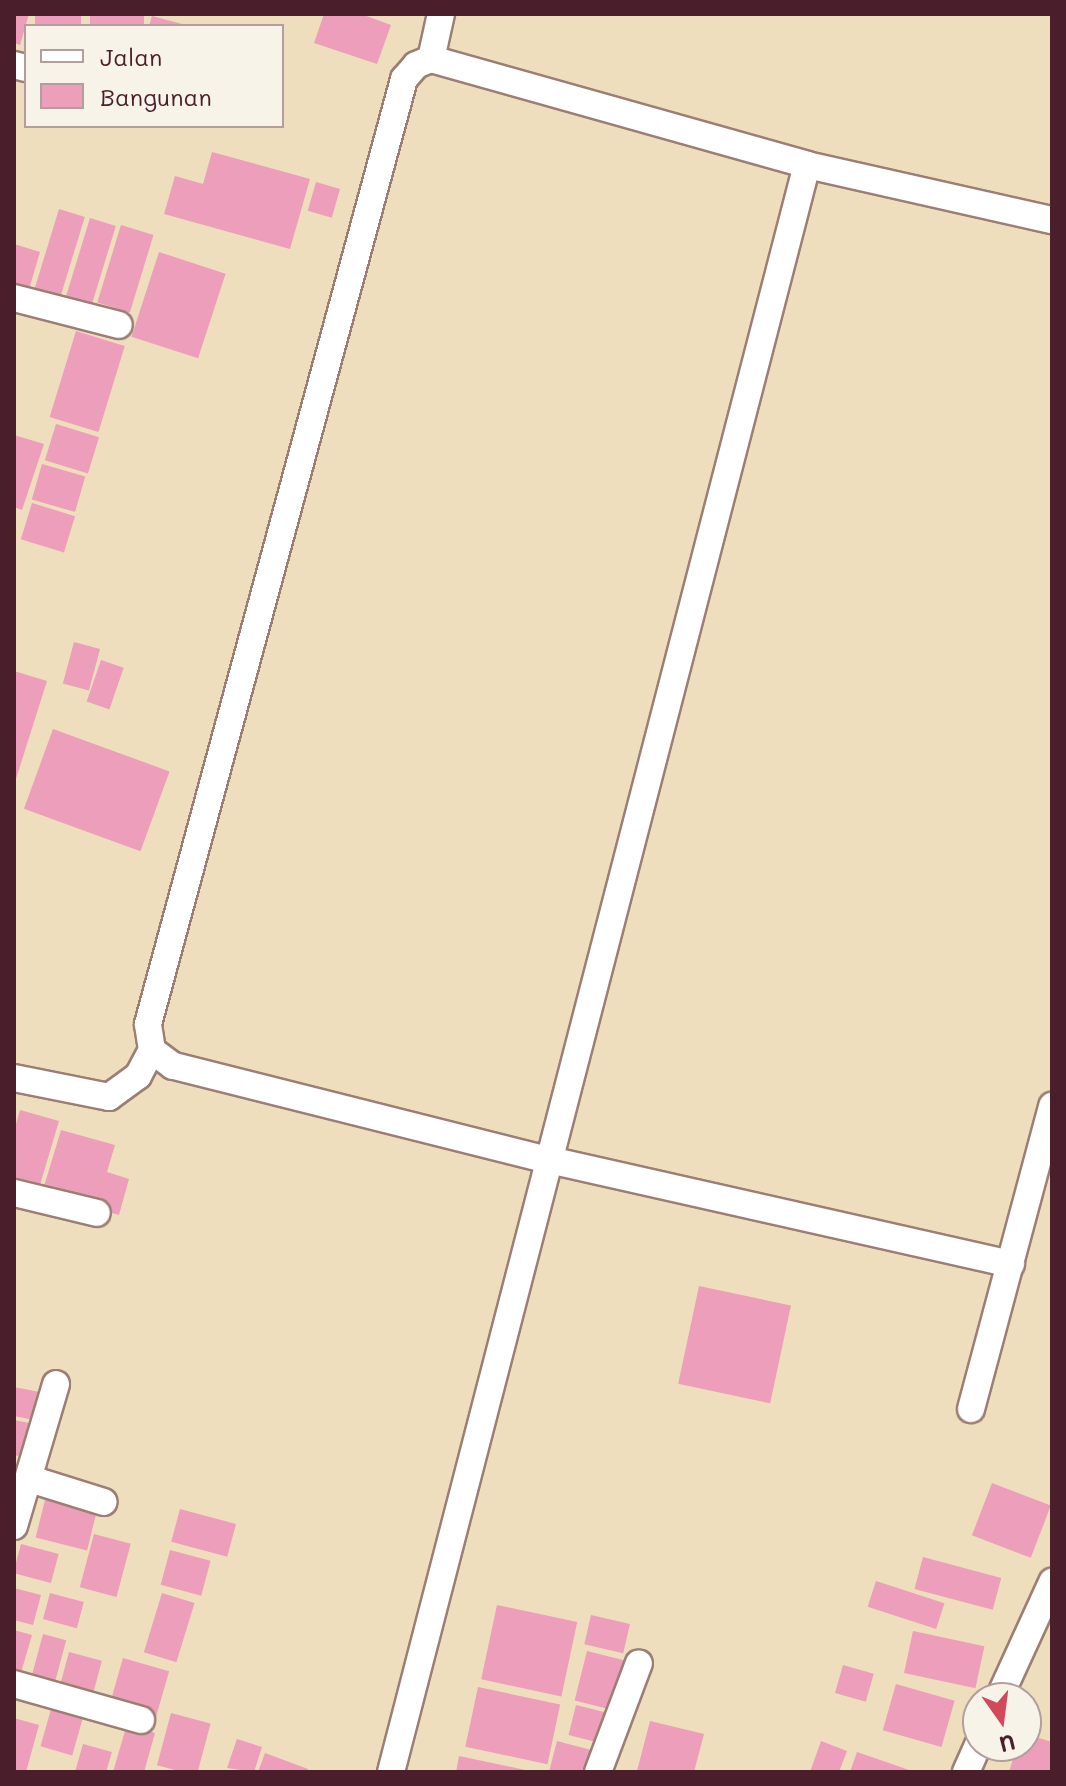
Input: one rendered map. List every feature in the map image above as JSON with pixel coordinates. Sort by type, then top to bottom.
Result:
[{"type":"street","points":[[14,1078],[109,1097],[131,1083],[152,1050],[148,1024],[404,79],[431,59],[441,14]]},
{"type":"street","points":[[431,59],[807,165],[1052,220]]},
{"type":"street","points":[[391,1772],[807,165]]},
{"type":"street","points":[[14,298],[119,325]]},
{"type":"street","points":[[152,1050],[173,1066],[548,1160],[1011,1264]]},
{"type":"street","points":[[971,1409],[1052,1106]]},
{"type":"street","points":[[14,1193],[97,1213]]},
{"type":"street","points":[[14,1526],[26,1470],[56,1384]]},
{"type":"street","points":[[26,1470],[104,1502]]},
{"type":"street","points":[[1006,1682],[1052,1582]]},
{"type":"street","points":[[598,1772],[639,1663]]},
{"type":"street","points":[[14,1684],[141,1720]]},
{"type":"building","points":[[14,14],[29,14],[20,45],[14,43]]},
{"type":"building","points":[[35,14],[81,14],[81,24],[35,24]]},
{"type":"building","points":[[90,14],[144,14],[144,24],[90,24]]},
{"type":"building","points":[[324,14],[361,14],[391,25],[377,64],[314,43]]},
{"type":"building","points":[[152,16],[182,24],[150,24]]},
{"type":"building","points":[[212,152],[310,179],[290,249],[164,214],[175,176],[203,184]]},
{"type":"building","points":[[316,182],[340,189],[332,218],[308,211]]},
{"type":"building","points":[[59,209],[85,217],[60,299],[34,291]]},
{"type":"building","points":[[90,218],[116,226],[91,308],[65,300]]},
{"type":"building","points":[[121,225],[154,235],[130,312],[97,302]]},
{"type":"building","points":[[14,244],[40,252],[27,296],[14,292]]},
{"type":"building","points":[[159,252],[226,274],[198,358],[131,337]]},
{"type":"building","points":[[76,331],[125,346],[98,432],[50,417]]},
{"type":"building","points":[[56,424],[99,437],[88,473],[45,460]]},
{"type":"building","points":[[14,435],[44,444],[22,510],[14,507]]},
{"type":"building","points":[[42,464],[85,476],[75,512],[32,500]]},
{"type":"building","points":[[32,503],[75,516],[64,552],[21,539]]},
{"type":"building","points":[[74,642],[100,649],[89,691],[63,684]]},
{"type":"building","points":[[101,660],[124,668],[109,709],[87,702]]},
{"type":"building","points":[[14,671],[47,681],[15,782],[14,782]]},
{"type":"building","points":[[53,729],[170,771],[140,851],[24,809]]},
{"type":"building","points":[[20,1110],[59,1121],[39,1188],[14,1181],[14,1131]]},
{"type":"building","points":[[61,1130],[115,1145],[107,1172],[129,1179],[119,1215],[42,1193]]},
{"type":"building","points":[[699,1286],[791,1306],[770,1403],[678,1384]]},
{"type":"building","points":[[14,1387],[50,1394],[44,1422],[14,1416]]},
{"type":"building","points":[[14,1420],[39,1425],[32,1459],[14,1455]]},
{"type":"building","points":[[992,1483],[1051,1506],[1031,1558],[972,1535]]},
{"type":"building","points":[[47,1492],[98,1505],[87,1550],[36,1538]]},
{"type":"building","points":[[180,1509],[236,1524],[227,1557],[171,1542]]},
{"type":"building","points":[[94,1534],[131,1544],[116,1597],[80,1587]]},
{"type":"building","points":[[21,1544],[59,1554],[51,1583],[14,1573]]},
{"type":"building","points":[[170,1550],[211,1561],[201,1596],[161,1585]]},
{"type":"building","points":[[923,1557],[1001,1578],[993,1610],[914,1589]]},
{"type":"building","points":[[876,1581],[944,1603],[936,1629],[868,1607]]},
{"type":"building","points":[[14,1588],[41,1595],[33,1625],[14,1620]]},
{"type":"building","points":[[50,1593],[84,1602],[77,1628],[43,1619]]},
{"type":"building","points":[[162,1593],[195,1603],[176,1662],[144,1652]]},
{"type":"building","points":[[497,1605],[577,1622],[561,1696],[481,1679]]},
{"type":"building","points":[[591,1615],[630,1624],[623,1653],[584,1644]]},
{"type":"building","points":[[14,1630],[32,1635],[20,1676],[14,1674]]},
{"type":"building","points":[[913,1631],[984,1646],[977,1682],[962,1682],[962,1685],[904,1673]]},
{"type":"building","points":[[43,1634],[66,1640],[54,1688],[30,1681]]},
{"type":"building","points":[[587,1651],[628,1661],[615,1711],[575,1700]]},
{"type":"building","points":[[69,1652],[102,1661],[91,1700],[58,1692]]},
{"type":"building","points":[[123,1658],[169,1671],[156,1717],[110,1704]]},
{"type":"building","points":[[843,1665],[874,1674],[866,1702],[835,1693]]},
{"type":"building","points":[[896,1684],[955,1701],[941,1747],[883,1730]]},
{"type":"building","points":[[478,1687],[560,1704],[547,1764],[465,1747]]},
{"type":"building","points":[[576,1705],[612,1714],[604,1744],[569,1735]]},
{"type":"building","points":[[52,1706],[84,1715],[72,1755],[40,1746]]},
{"type":"building","points":[[171,1713],[211,1724],[198,1772],[183,1772],[157,1765]]},
{"type":"building","points":[[14,1718],[39,1725],[26,1772],[14,1772]]},
{"type":"building","points":[[650,1721],[704,1734],[694,1772],[637,1771]]},
{"type":"building","points":[[127,1724],[155,1733],[144,1772],[113,1772]]},
{"type":"building","points":[[237,1739],[262,1747],[254,1772],[227,1768]]},
{"type":"building","points":[[1042,1739],[1052,1742],[1052,1772],[1009,1772],[1012,1762],[1042,1762]]},
{"type":"building","points":[[557,1741],[595,1751],[589,1772],[549,1772]]},
{"type":"building","points":[[821,1741],[847,1751],[839,1772],[810,1772]]},
{"type":"building","points":[[83,1744],[112,1752],[106,1772],[75,1772]]},
{"type":"building","points":[[857,1752],[915,1772],[850,1772]]},
{"type":"building","points":[[265,1753],[308,1769],[307,1772],[258,1772]]},
{"type":"building","points":[[459,1756],[530,1771],[456,1772]]}]
